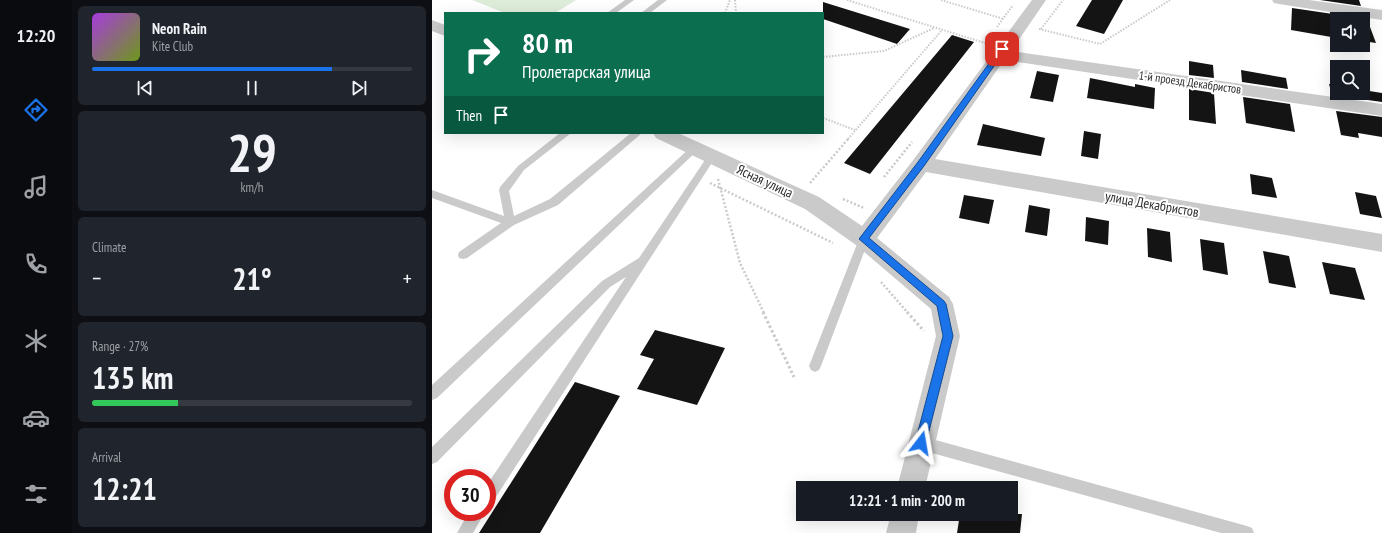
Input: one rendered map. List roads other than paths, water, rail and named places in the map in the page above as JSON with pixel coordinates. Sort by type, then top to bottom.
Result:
[{"type":"street","points":[[864,239],[921,164],[1000,52],[1039,0]]},
{"type":"street","points":[[1279,0],[1382,15]]},
{"type":"street","name":"1-й проезд Декабристов","points":[[1000,52],[1382,110]]},
{"type":"street","name":"Ясная улица","points":[[664,134],[812,203],[864,239],[941,304],[948,336],[913,481]]},
{"type":"street","name":"улица Декабристов","points":[[921,164],[1382,243]]},
{"type":"street","points":[[901,533],[904,521]]},
{"type":"lane","points":[[612,12],[630,0]]},
{"type":"lane","points":[[646,12],[663,0]]},
{"type":"lane","points":[[510,222],[504,190],[521,168],[565,134]]},
{"type":"lane","points":[[463,255],[510,222],[554,202],[636,134]]},
{"type":"lane","points":[[496,484],[645,260],[703,152]]},
{"type":"lane","points":[[432,394],[703,152]]},
{"type":"lane","points":[[432,194],[510,222]]},
{"type":"lane","points":[[815,366],[864,239]]},
{"type":"lane","points":[[432,457],[606,284],[645,260]]},
{"type":"lane","points":[[921,443],[1247,533]]},
{"type":"lane","points":[[464,533],[472,521]]}]
